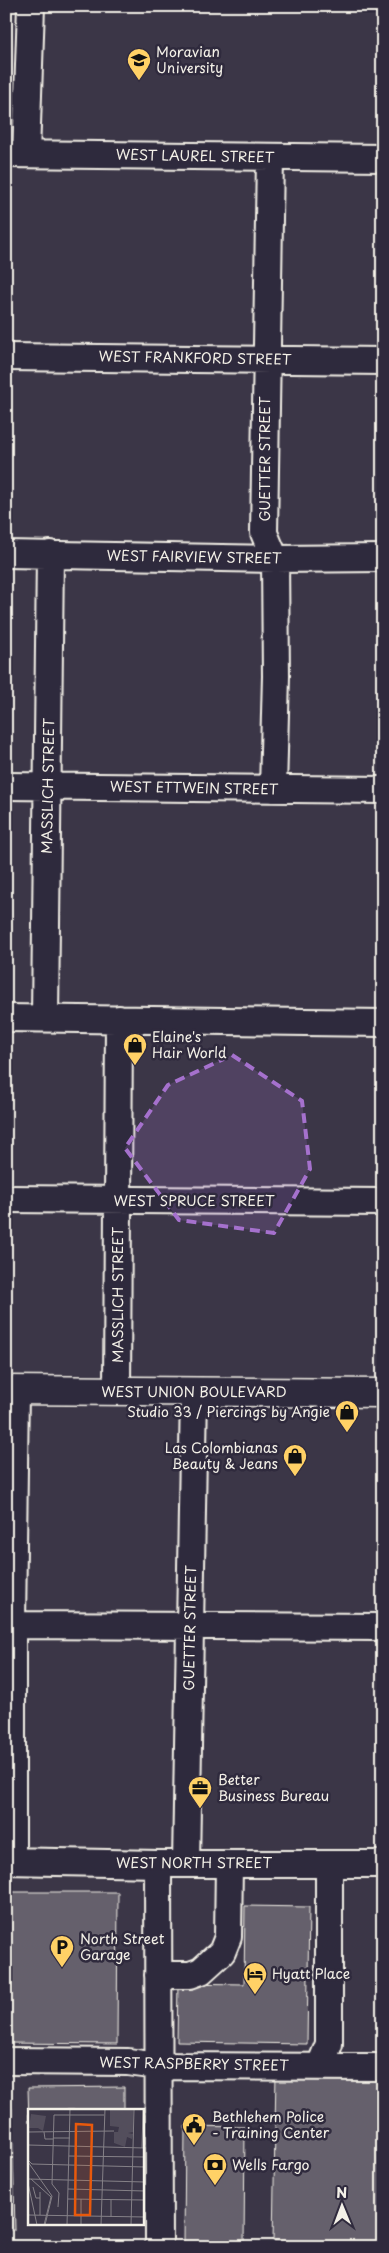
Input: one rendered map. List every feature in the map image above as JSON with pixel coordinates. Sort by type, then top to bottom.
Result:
[{"type":"main road","name":"WEST UNION BOULEVARD","points":[[11,1390],[383,1393]]},
{"type":"street","points":[[16,154],[31,6]]},
{"type":"street","name":"WEST LAUREL STREET","points":[[16,154],[383,158]]},
{"type":"street","name":"GUETTER STREET","points":[[270,157],[264,533],[275,559],[276,676],[273,789]]},
{"type":"street","name":"WEST FRANKFORD STREET","points":[[6,357],[383,361]]},
{"type":"street","name":"WEST FAIRVIEW STREET","points":[[6,554],[275,559],[383,558]]},
{"type":"street","name":"MASSLICH STREET","points":[[45,1018],[50,554]]},
{"type":"street","name":"WEST ETTWEIN STREET","points":[[6,786],[383,790]]},
{"type":"street","points":[[6,1018],[383,1023]]},
{"type":"street","name":"MASSLICH STREET","points":[[117,1391],[119,1019]]},
{"type":"street","name":"WEST SPRUCE STREET","points":[[6,1200],[383,1202]]},
{"type":"street","points":[[9,1861],[11,1390]]},
{"type":"street","name":"GUETTER STREET","points":[[186,1864],[194,1392]]},
{"type":"street","points":[[9,1624],[383,1627]]},
{"type":"street","name":"WEST NORTH STREET","points":[[9,1861],[158,1864],[383,1864]]},
{"type":"street","points":[[158,1864],[159,2247]]},
{"type":"street","points":[[158,1975],[190,1975],[201,1971],[222,1952],[228,1937],[229,1864]]},
{"type":"street","points":[[320,2066],[329,2044],[329,1864]]},
{"type":"street","name":"WEST RASPBERRY STREET","points":[[6,2061],[128,2062],[158,2066],[383,2066]]},
{"type":"highlighted area","points":[[232,1055],[302,1101],[310,1169],[274,1233],[179,1220],[125,1148],[168,1085]]},
{"type":"building","name":"North Street Garage","points":[[6,1892],[118,1892],[117,2044],[6,2043]]},
{"type":"building","name":"Hyatt Place","points":[[245,1906],[309,1907],[307,2044],[177,2042],[178,1983],[244,1984]]},
{"type":"building","points":[[276,2073],[383,2075],[383,2243],[273,2241]]},
{"type":"building","points":[[124,2087],[124,2109],[29,2109],[28,2088]]},
{"type":"building","points":[[6,2108],[12,2108],[15,2230],[9,2230],[9,2236],[6,2236]]},
{"type":"building","name":"Wells Fargo","points":[[185,2126],[245,2127],[244,2245],[184,2244]]},
{"type":"place","name":"Moravian University","points":[[139,81]]},
{"type":"place","name":"Elaine's Hair World","points":[[135,1066]]},
{"type":"place","name":"Studio 33 / Piercings by Angie","points":[[347,1433]]},
{"type":"place","name":"Las Colombianas Beauty & Jeans","points":[[295,1477]]},
{"type":"place","name":"Better Business Bureau","points":[[200,1809]]},
{"type":"place","name":"North Street Garage","points":[[62,1968]]},
{"type":"place","name":"Hyatt Place","points":[[255,1995]]},
{"type":"place","name":"Bethlehem Police - Training Center","points":[[194,2146]]},
{"type":"place","name":"Wells Fargo","points":[[215,2186]]}]
